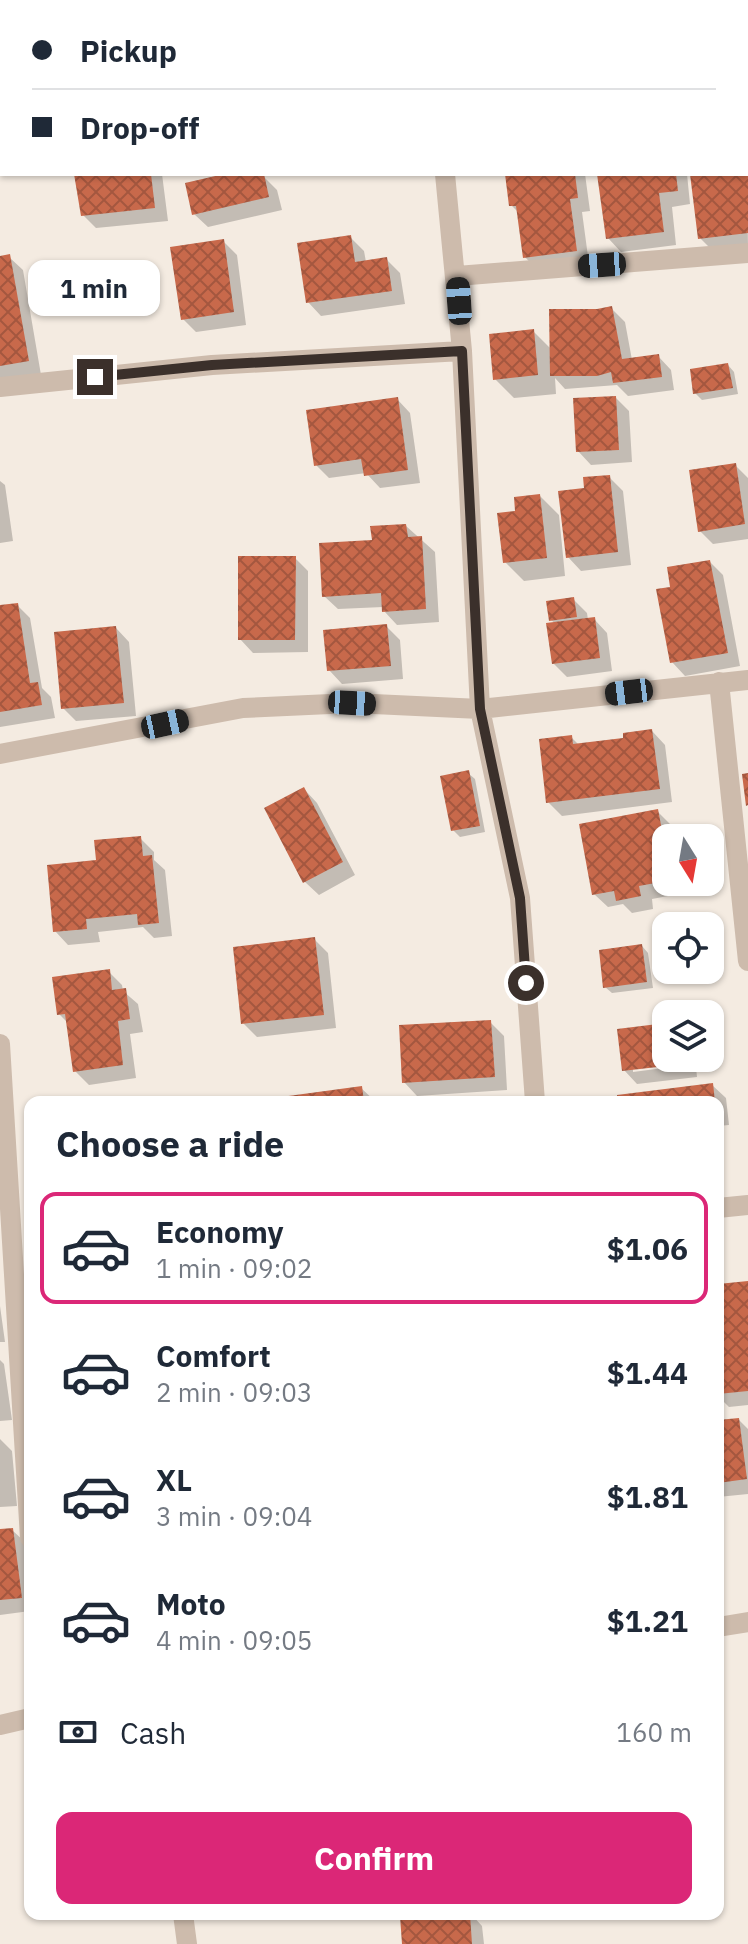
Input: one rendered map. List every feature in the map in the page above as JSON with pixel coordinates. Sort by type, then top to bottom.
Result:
[{"type":"street","points":[[445,176],[462,351],[480,709],[520,898],[535,1096]]},
{"type":"street","points":[[457,276],[748,253]]},
{"type":"street","points":[[0,387],[212,365],[462,351]]},
{"type":"street","points":[[0,754],[243,708],[352,703],[480,709],[748,680]]},
{"type":"street","points":[[719,682],[748,961]]},
{"type":"street","points":[[0,1044],[24,1439]]},
{"type":"street","points":[[724,1207],[748,1205]]},
{"type":"street","points":[[724,1626],[748,1622]]},
{"type":"street","points":[[0,1725],[24,1719]]},
{"type":"street","points":[[184,1920],[187,1944]]},
{"type":"building","points":[[74,176],[151,176],[155,208],[81,216]]},
{"type":"building","points":[[215,176],[264,176],[269,197],[192,215],[185,183]]},
{"type":"building","points":[[505,176],[575,176],[578,198],[570,199],[577,251],[523,258],[516,206],[509,206]]},
{"type":"building","points":[[597,176],[676,176],[678,191],[659,193],[664,232],[606,239]]},
{"type":"building","points":[[690,176],[748,176],[748,233],[698,239]]},
{"type":"building","points":[[351,235],[355,262],[387,257],[392,291],[306,303],[297,243]]},
{"type":"building","points":[[224,239],[234,312],[181,320],[170,247]]},
{"type":"building","points":[[10,254],[29,361],[0,366],[0,256]]},
{"type":"building","points":[[612,306],[622,359],[659,354],[662,377],[613,383],[611,372],[597,376],[550,376],[549,309]]},
{"type":"building","points":[[534,329],[538,375],[493,380],[489,334]]},
{"type":"building","points":[[728,363],[733,388],[693,394],[690,369]]},
{"type":"building","points":[[616,396],[619,450],[576,452],[573,398]]},
{"type":"building","points":[[398,397],[408,470],[364,476],[361,459],[314,466],[306,410]]},
{"type":"building","points":[[736,463],[745,524],[698,532],[689,470]]},
{"type":"building","points":[[610,475],[618,552],[566,558],[558,491],[584,488],[583,477]]},
{"type":"building","points":[[540,494],[547,558],[503,563],[497,513],[515,511],[514,497]]},
{"type":"building","points":[[406,524],[408,537],[422,536],[426,609],[382,612],[381,593],[322,597],[319,543],[372,540],[370,526]]},
{"type":"building","points":[[238,556],[296,556],[295,640],[238,640]]},
{"type":"building","points":[[710,560],[728,653],[670,663],[656,589],[670,587],[667,567]]},
{"type":"building","points":[[574,597],[577,617],[549,621],[546,601]]},
{"type":"building","points":[[18,603],[30,683],[38,682],[42,705],[0,712],[0,605]]},
{"type":"building","points":[[595,617],[600,658],[552,664],[546,623]]},
{"type":"building","points":[[387,624],[391,666],[327,671],[323,630]]},
{"type":"building","points":[[116,626],[124,703],[61,709],[54,632]]},
{"type":"building","points":[[652,729],[660,789],[546,803],[539,739],[572,735],[573,744],[623,738],[623,733]]},
{"type":"building","points":[[469,770],[480,826],[451,831],[440,776]]},
{"type":"building","points":[[748,773],[748,805],[746,806],[742,774]]},
{"type":"building","points":[[304,787],[343,862],[303,883],[264,808]]},
{"type":"building","points":[[658,809],[661,824],[652,824],[652,884],[639,886],[641,896],[616,901],[614,891],[592,895],[579,824]]},
{"type":"building","points":[[141,836],[143,856],[152,855],[159,923],[138,925],[137,914],[86,919],[87,929],[53,932],[47,865],[96,860],[94,840]]},
{"type":"building","points":[[315,937],[324,1015],[241,1024],[233,947]]},
{"type":"building","points":[[642,944],[647,982],[603,988],[599,950]]},
{"type":"building","points":[[110,969],[112,990],[126,988],[130,1019],[118,1021],[123,1065],[73,1072],[65,1014],[57,1015],[52,977]]},
{"type":"building","points":[[491,1020],[495,1077],[402,1083],[399,1025]]},
{"type":"building","points":[[652,1025],[652,1068],[622,1071],[617,1029]]},
{"type":"building","points":[[713,1083],[714,1096],[617,1096]]},
{"type":"building","points":[[362,1086],[363,1096],[288,1096]]},
{"type":"building","points":[[748,1281],[748,1391],[724,1393],[724,1283]]},
{"type":"building","points":[[739,1418],[747,1479],[724,1482],[724,1419]]},
{"type":"building","points":[[13,1528],[22,1598],[0,1600],[0,1529]]},
{"type":"building","points":[[400,1920],[470,1920],[472,1944],[402,1944]]},
{"type":"route","points":[[95,377],[212,365],[462,351],[480,709],[520,898],[526,983]]}]
